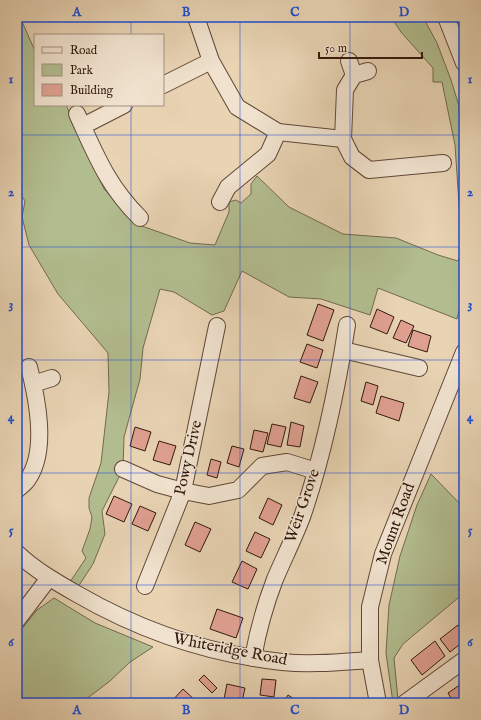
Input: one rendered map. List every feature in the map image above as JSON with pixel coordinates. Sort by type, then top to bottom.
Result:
[{"type":"street","points":[[196,17],[211,61],[237,107],[278,132],[343,139]]},
{"type":"street","points":[[446,17],[464,63]]},
{"type":"street","points":[[164,84],[211,61]]},
{"type":"street","points":[[357,69],[345,90],[343,139],[352,157],[369,170],[443,163]]},
{"type":"street","points":[[122,106],[82,124],[101,168],[122,200],[140,218]]},
{"type":"street","points":[[220,202],[228,187],[268,154],[278,132]]},
{"type":"street","name":"Weir Grove","points":[[253,658],[260,622],[275,579],[302,518],[316,471],[343,350],[347,325]]},
{"type":"street","name":"Powy Drive","points":[[145,586],[183,491],[217,326]]},
{"type":"street","points":[[343,350],[419,368]]},
{"type":"street","name":"Mount Road","points":[[378,703],[370,660],[370,607],[383,554],[464,352]]},
{"type":"street","points":[[17,490],[28,479],[39,453],[39,434],[33,384],[29,366]]},
{"type":"street","points":[[33,384],[52,378]]},
{"type":"street","points":[[123,469],[157,484],[209,496],[238,490],[262,466],[287,462],[316,471]]},
{"type":"street","name":"Whiteridge Road","points":[[17,553],[49,578],[103,609],[146,630],[205,648],[253,658],[312,664],[370,660]]},
{"type":"street","points":[[17,620],[49,578]]},
{"type":"street","points":[[405,703],[464,660]]},
{"type":"green space","points":[[17,17],[20,17],[34,49],[34,106],[66,106],[104,189],[139,225],[190,243],[215,245],[229,212],[229,202],[236,200],[241,203],[251,194],[251,184],[257,176],[289,207],[343,234],[396,238],[438,255],[458,261],[464,243],[464,289],[457,319],[378,288],[370,315],[321,299],[289,297],[242,271],[224,311],[212,315],[174,292],[160,289],[143,348],[140,379],[124,437],[123,469],[102,511],[105,534],[93,564],[74,593],[66,588],[86,558],[82,551],[90,529],[92,517],[89,508],[89,498],[101,463],[109,392],[108,353],[58,294],[29,245],[22,217],[25,201],[17,189]]},
{"type":"green space","points":[[391,17],[423,17],[437,43],[451,80],[464,122],[464,227],[460,219],[455,145],[442,82],[433,82],[433,68],[401,32]]},
{"type":"green space","points":[[431,474],[464,508],[464,593],[403,644],[394,658],[398,700],[393,703],[386,653],[389,605],[400,556],[417,505]]},
{"type":"green space","points":[[54,598],[95,623],[153,647],[130,662],[110,681],[81,703],[17,703],[17,635],[37,610]]},
{"type":"building","points":[[318,304],[334,310],[323,341],[307,335]]},
{"type":"building","points":[[377,309],[394,317],[387,334],[370,327]]},
{"type":"building","points":[[401,320],[414,326],[406,343],[393,338]]},
{"type":"building","points":[[413,330],[431,336],[427,352],[408,346]]},
{"type":"building","points":[[307,344],[323,350],[317,368],[300,362]]},
{"type":"building","points":[[301,376],[318,382],[310,403],[294,398]]},
{"type":"building","points":[[366,382],[378,386],[373,405],[361,401]]},
{"type":"building","points":[[381,396],[404,403],[399,421],[376,413]]},
{"type":"building","points":[[291,422],[304,426],[300,447],[287,445]]},
{"type":"building","points":[[272,424],[286,427],[281,447],[267,444]]},
{"type":"building","points":[[135,427],[151,432],[145,451],[130,446]]},
{"type":"building","points":[[254,430],[268,433],[263,452],[250,449]]},
{"type":"building","points":[[159,441],[176,446],[170,465],[153,460]]},
{"type":"building","points":[[232,446],[244,449],[239,467],[227,463]]},
{"type":"building","points":[[211,459],[221,462],[217,478],[207,475]]},
{"type":"building","points":[[114,496],[132,504],[124,522],[106,514]]},
{"type":"building","points":[[268,498],[282,505],[273,525],[259,518]]},
{"type":"building","points":[[140,506],[156,513],[148,531],[132,524]]},
{"type":"building","points":[[195,522],[211,529],[200,552],[185,545]]},
{"type":"building","points":[[255,532],[270,539],[261,558],[246,551]]},
{"type":"building","points":[[242,561],[257,569],[248,589],[232,582]]},
{"type":"building","points":[[217,609],[243,618],[236,638],[210,629]]},
{"type":"building","points":[[458,625],[464,633],[464,641],[450,652],[440,639]]},
{"type":"building","points":[[435,641],[445,656],[422,675],[411,660]]},
{"type":"building","points":[[204,675],[217,688],[212,693],[199,680]]},
{"type":"building","points":[[262,679],[276,680],[274,697],[260,695]]},
{"type":"building","points":[[464,682],[464,703],[454,703],[448,693]]},
{"type":"building","points":[[227,684],[245,688],[242,702],[224,699]]},
{"type":"building","points":[[183,689],[198,703],[170,703]]},
{"type":"building","points":[[288,695],[300,703],[283,703]]},
{"type":"building","points":[[440,698],[444,703],[432,703]]}]
